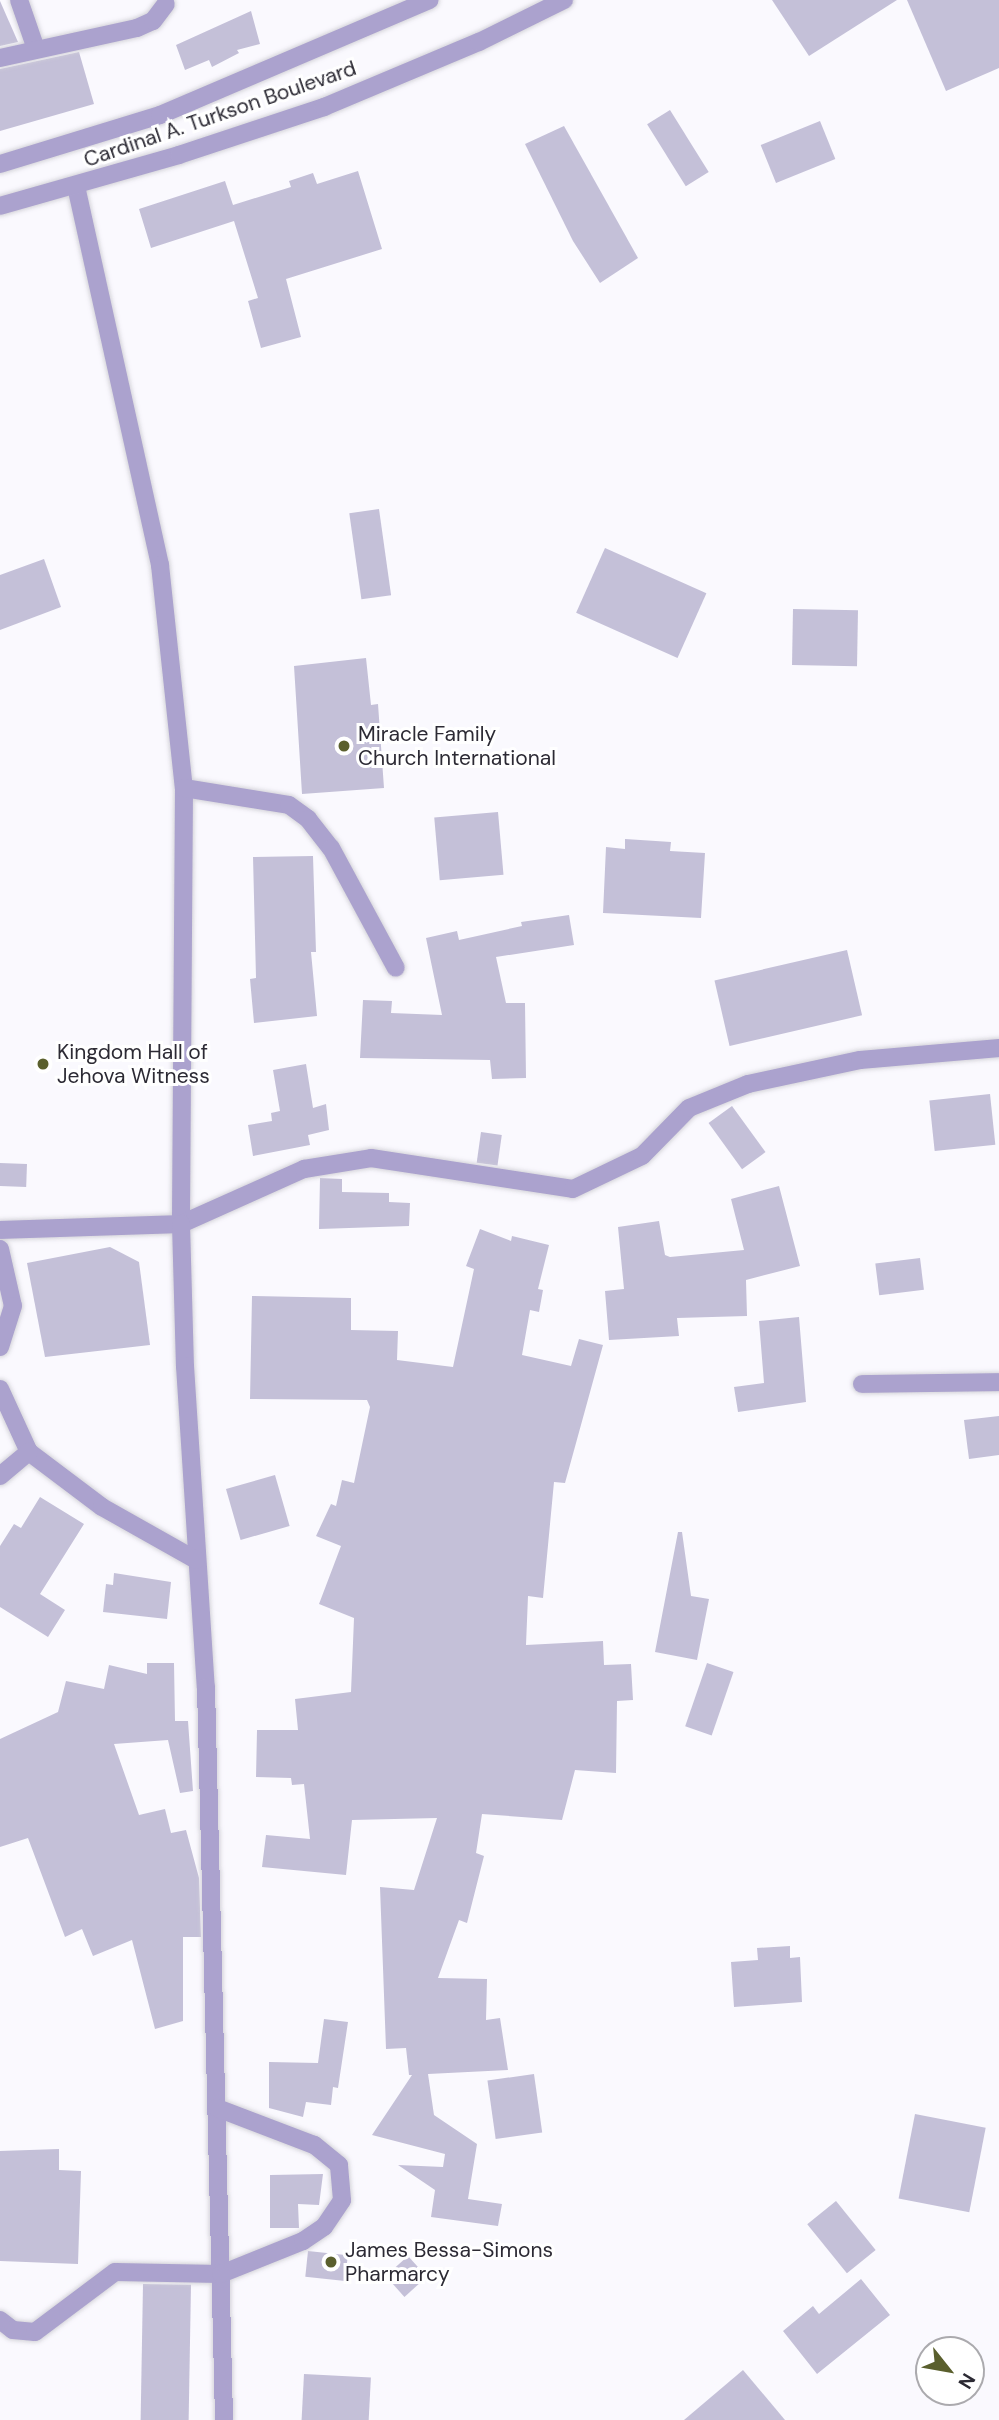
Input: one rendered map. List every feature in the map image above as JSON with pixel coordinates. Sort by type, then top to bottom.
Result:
[{"type":"street","points":[[19,0],[36,49]]},
{"type":"street","name":"Cardinal A. Turkson Boulevard","points":[[0,164],[160,115],[430,0]]},
{"type":"street","name":"Cardinal A. Turkson Boulevard","points":[[0,206],[76,186],[324,107],[479,42],[564,0]]},
{"type":"street","points":[[0,58],[137,28],[153,21],[166,4]]},
{"type":"street","points":[[76,186],[160,565],[184,788],[181,1224],[196,1560],[206,1687],[224,2420]]},
{"type":"street","points":[[184,788],[289,806],[308,819],[331,848],[396,968]]},
{"type":"street","points":[[0,1230],[181,1224],[304,1169],[371,1158],[573,1189],[642,1156],[689,1108],[748,1084],[860,1060],[999,1048]]},
{"type":"street","points":[[0,1249],[13,1306],[0,1348]]},
{"type":"street","points":[[862,1384],[999,1382]]},
{"type":"street","points":[[0,1389],[29,1452],[102,1507],[196,1560]]},
{"type":"street","points":[[0,1476],[29,1452]]},
{"type":"street","points":[[0,2320],[13,2330],[35,2332],[115,2272],[221,2274],[303,2241],[324,2227],[342,2200],[339,2165],[314,2145],[217,2108]]},
{"type":"building","points":[[772,0],[897,0],[809,56]]},
{"type":"building","points":[[907,0],[999,0],[999,68],[946,91]]},
{"type":"building","points":[[0,1],[18,42],[0,46]]},
{"type":"building","points":[[251,11],[260,44],[237,50],[239,53],[212,67],[209,60],[185,70],[176,45]]},
{"type":"building","points":[[79,52],[94,104],[0,131],[0,69]]},
{"type":"building","points":[[670,110],[709,172],[686,186],[647,124]]},
{"type":"building","points":[[820,121],[835,159],[776,183],[761,145]]},
{"type":"building","points":[[564,126],[638,258],[600,283],[573,241],[525,144]]},
{"type":"building","points":[[358,171],[382,249],[286,279],[301,337],[261,348],[248,301],[258,298],[234,221],[151,248],[139,209],[225,181],[233,205],[291,187],[289,181],[313,173],[317,184]]},
{"type":"building","points":[[379,509],[391,595],[361,599],[349,513]]},
{"type":"building","points":[[605,548],[706,593],[678,658],[576,613]]},
{"type":"building","points":[[44,559],[61,607],[0,630],[0,575]]},
{"type":"building","points":[[793,609],[858,610],[857,666],[792,665]]},
{"type":"building","points":[[366,658],[371,705],[378,704],[384,788],[302,794],[294,666]]},
{"type":"building","points":[[498,812],[503,875],[440,880],[434,818]]},
{"type":"building","points":[[625,839],[671,842],[670,851],[705,853],[701,918],[603,913],[606,847],[625,849]]},
{"type":"building","points":[[313,856],[316,952],[311,952],[317,1016],[254,1023],[250,979],[256,978],[253,857]]},
{"type":"building","points":[[569,915],[574,945],[496,957],[506,1003],[525,1003],[526,1078],[492,1079],[490,1060],[360,1058],[363,1000],[392,1001],[391,1013],[442,1015],[426,938],[457,931],[459,940],[522,926],[521,922]]},
{"type":"building","points":[[847,950],[862,1015],[730,1046],[714,981]]},
{"type":"building","points":[[306,1064],[313,1108],[326,1104],[329,1130],[308,1135],[310,1145],[253,1156],[248,1125],[272,1121],[271,1113],[280,1111],[273,1070]]},
{"type":"building","points":[[990,1094],[995,1145],[935,1151],[929,1100]]},
{"type":"building","points":[[732,1106],[766,1152],[742,1169],[709,1123]]},
{"type":"building","points":[[481,1132],[502,1135],[497,1166],[477,1163]]},
{"type":"building","points":[[0,1163],[27,1164],[26,1187],[0,1186]]},
{"type":"building","points":[[320,1178],[342,1179],[342,1192],[389,1193],[389,1202],[410,1203],[409,1226],[319,1229]]},
{"type":"building","points":[[779,1186],[800,1266],[746,1280],[747,1316],[677,1318],[679,1336],[609,1340],[605,1291],[624,1289],[618,1227],[659,1221],[665,1255],[670,1257],[744,1250],[731,1199]]},
{"type":"building","points":[[480,1229],[511,1241],[512,1236],[549,1245],[538,1289],[543,1290],[539,1312],[530,1310],[522,1355],[571,1366],[579,1339],[603,1345],[565,1483],[554,1482],[543,1598],[528,1596],[526,1645],[603,1641],[604,1665],[631,1664],[633,1700],[617,1701],[616,1773],[575,1770],[562,1820],[482,1814],[476,1853],[484,1856],[467,1923],[459,1920],[438,1978],[487,1979],[486,2020],[500,2018],[508,2070],[428,2074],[434,2115],[477,2144],[468,2199],[502,2204],[498,2226],[431,2217],[435,2190],[398,2165],[443,2167],[445,2154],[372,2135],[412,2075],[409,2075],[406,2048],[386,2049],[380,1887],[414,1890],[437,1818],[352,1820],[346,1875],[262,1867],[266,1835],[310,1839],[304,1784],[292,1785],[291,1778],[256,1777],[257,1730],[298,1730],[295,1699],[351,1692],[354,1618],[319,1604],[341,1546],[316,1536],[331,1504],[336,1506],[342,1480],[354,1483],[370,1407],[367,1400],[250,1399],[252,1296],[351,1298],[351,1330],[398,1331],[397,1360],[453,1367],[474,1269],[466,1266]]},
{"type":"building","points":[[110,1247],[139,1262],[150,1345],[45,1357],[27,1263]]},
{"type":"building","points":[[920,1258],[924,1290],[879,1295],[875,1263]]},
{"type":"building","points":[[799,1317],[806,1402],[738,1412],[734,1387],[764,1383],[759,1321]]},
{"type":"building","points":[[999,1416],[999,1455],[969,1459],[964,1420]]},
{"type":"building","points":[[275,1475],[290,1526],[241,1540],[226,1489]]},
{"type":"building","points":[[40,1497],[84,1524],[40,1594],[65,1610],[48,1637],[0,1607],[0,1546],[14,1524],[21,1528]]},
{"type":"building","points":[[678,1532],[682,1532],[691,1596],[709,1599],[697,1660],[655,1652]]},
{"type":"building","points":[[114,1573],[171,1582],[167,1619],[103,1612],[106,1584],[113,1585]]},
{"type":"building","points":[[147,1663],[174,1663],[175,1721],[188,1721],[193,1791],[180,1793],[168,1740],[114,1744],[139,1815],[165,1809],[171,1833],[186,1830],[199,1878],[201,1937],[183,1937],[183,2021],[155,2029],[132,1940],[93,1956],[82,1929],[65,1937],[28,1838],[0,1847],[0,1739],[58,1712],[66,1681],[104,1689],[109,1665],[147,1674]]},
{"type":"building","points":[[707,1663],[733,1672],[712,1735],[685,1726]]},
{"type":"building","points":[[790,1946],[790,1958],[800,1957],[802,2002],[734,2007],[731,1962],[758,1960],[757,1948]]},
{"type":"building","points":[[324,2019],[348,2022],[338,2088],[333,2087],[331,2105],[306,2102],[303,2117],[269,2108],[269,2062],[318,2063]]},
{"type":"building","points":[[534,2074],[542,2132],[496,2139],[487,2081]]},
{"type":"building","points":[[915,2114],[986,2128],[969,2212],[899,2198]]},
{"type":"building","points":[[59,2149],[59,2170],[81,2171],[78,2264],[0,2261],[0,2151]]},
{"type":"building","points":[[323,2174],[319,2205],[298,2204],[299,2228],[270,2228],[270,2175]]},
{"type":"building","points":[[836,2201],[876,2250],[847,2273],[807,2224]]},
{"type":"building","points":[[308,2251],[348,2255],[345,2281],[305,2277]]},
{"type":"building","points":[[408,2256],[427,2277],[404,2297],[386,2276]]},
{"type":"building","points":[[861,2279],[890,2315],[817,2374],[783,2331],[813,2306],[819,2314]]},
{"type":"building","points":[[143,2284],[191,2285],[189,2420],[141,2420]]},
{"type":"building","points":[[743,2370],[785,2420],[684,2420]]},
{"type":"building","points":[[304,2374],[371,2378],[369,2420],[302,2420]]},
{"type":"place","name":"Miracle Family Church International","points":[[344,746]]},
{"type":"place","name":"Kingdom Hall of Jehova Witness","points":[[43,1064]]},
{"type":"place","name":"James Bessa-Simons Pharmarcy","points":[[331,2262]]}]
